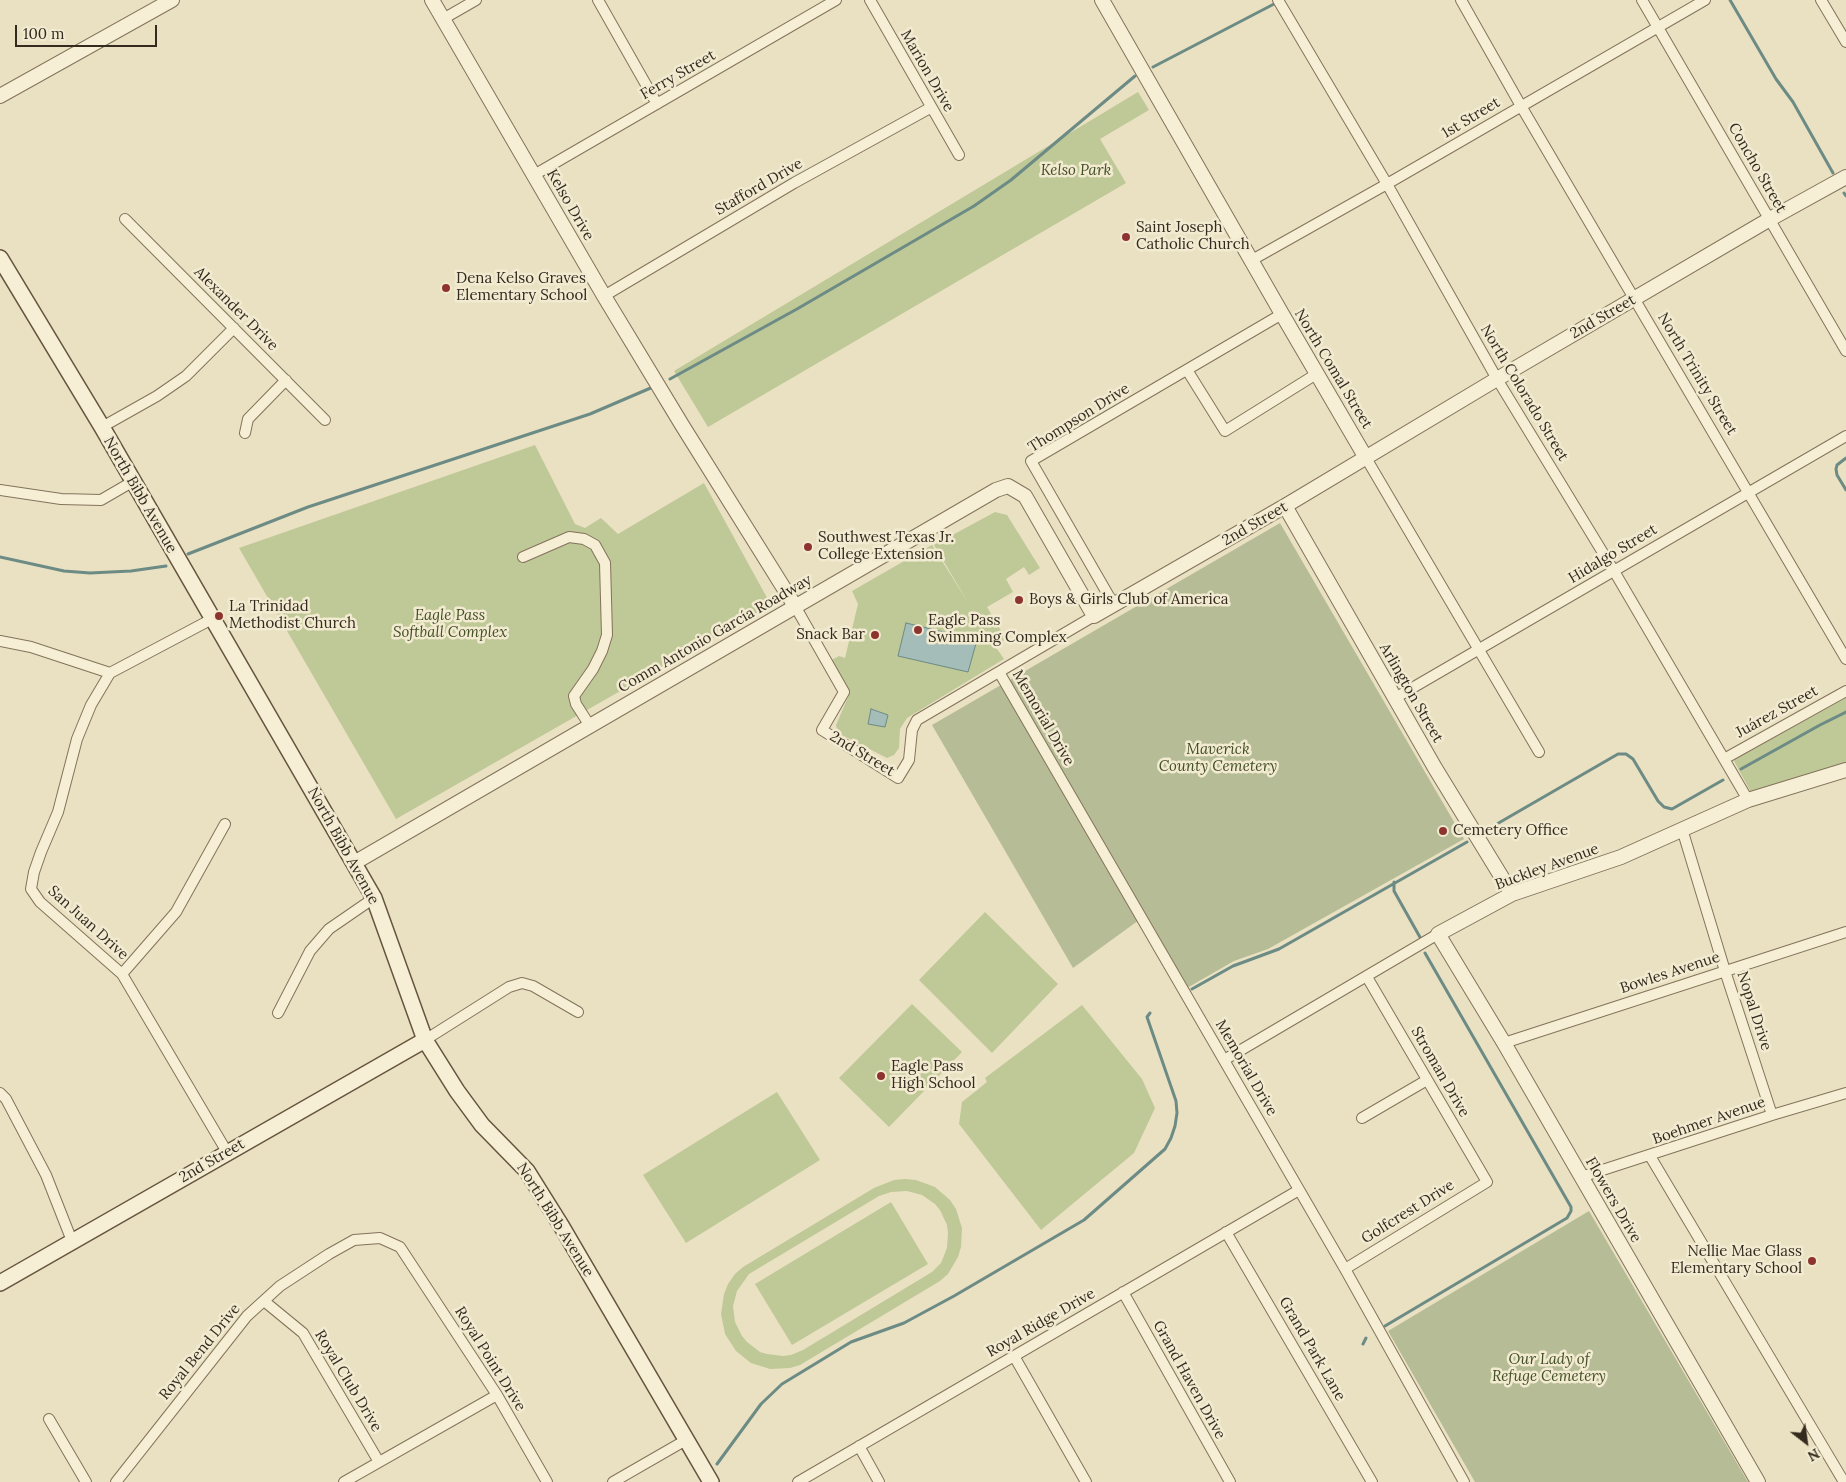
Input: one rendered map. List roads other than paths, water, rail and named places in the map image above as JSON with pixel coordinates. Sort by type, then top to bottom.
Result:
[{"type":"main road","name":"North Bibb Avenue","points":[[0,258],[102,427],[132,482],[374,898],[425,1040],[457,1091],[482,1125],[527,1171],[562,1227],[711,1482]]},
{"type":"main road","name":"2nd Street","points":[[0,1283],[425,1040]]},
{"type":"street","points":[[0,96],[172,0]]},
{"type":"street","name":"Kelso Drive","points":[[432,0],[604,296],[795,606]]},
{"type":"street","points":[[443,19],[476,0]]},
{"type":"street","points":[[598,0],[657,104]]},
{"type":"street","name":"Ferry Street","points":[[534,175],[836,0]]},
{"type":"street","name":"Marion Drive","points":[[870,0],[930,108],[959,155]]},
{"type":"street","name":"North Comal Street","points":[[1102,0],[1282,314],[1539,752]]},
{"type":"street","name":"North Colorado Street","points":[[1278,0],[1387,184],[1497,380],[1614,571],[1748,800]]},
{"type":"street","name":"North Trinity Street","points":[[1461,0],[1521,106],[1846,659]]},
{"type":"street","name":"Concho Street","points":[[1642,0],[1846,350]]},
{"type":"street","name":"1st Street","points":[[1252,260],[1705,0]]},
{"type":"street","points":[[1821,0],[1846,42]]},
{"type":"street","name":"Stafford Drive","points":[[604,296],[802,179],[930,108]]},
{"type":"street","name":"2nd Street","points":[[795,606],[844,692],[822,730],[898,778],[909,760],[912,730],[917,720],[1285,506],[1770,219],[1846,177]]},
{"type":"street","name":"Alexander Drive","points":[[125,219],[325,420]]},
{"type":"street","name":"Thompson Drive","points":[[1114,605],[1031,461],[1282,314]]},
{"type":"street","points":[[102,427],[157,396],[186,376],[234,328]]},
{"type":"street","points":[[1187,370],[1225,431],[1318,374]]},
{"type":"street","points":[[245,433],[248,419],[286,380]]},
{"type":"street","name":"Hidalgo Street","points":[[1395,698],[1748,491],[1846,436]]},
{"type":"street","points":[[0,490],[60,499],[101,500],[132,482]]},
{"type":"street","name":"Comm Antonio García Roadway","points":[[354,863],[996,490],[1008,486],[1025,496],[1094,616]]},
{"type":"street","name":"Arlington Street","points":[[1285,506],[1395,698],[1512,894]]},
{"type":"street","points":[[523,557],[570,537],[584,539],[596,545],[605,563],[607,635],[593,669],[574,696],[576,704],[590,726]]},
{"type":"street","points":[[0,641],[31,647],[110,673],[212,619]]},
{"type":"street","name":"Memorial Drive","points":[[998,672],[1345,1269],[1464,1482]]},
{"type":"street","name":"San Juan Drive","points":[[110,673],[91,705],[77,739],[58,812],[41,852],[34,872],[31,889],[40,902],[122,974],[227,1152]]},
{"type":"street","name":"Juárez Street","points":[[1724,759],[1846,691]]},
{"type":"street","name":"Buckley Avenue","points":[[1224,1060],[1438,934],[1512,894],[1621,857],[1748,800],[1846,770]]},
{"type":"street","points":[[122,974],[176,912],[225,824]]},
{"type":"street","name":"Nopal Drive","points":[[1682,829],[1725,971],[1772,1115]]},
{"type":"street","points":[[278,1013],[310,951],[329,929],[374,898]]},
{"type":"street","name":"Bowles Avenue","points":[[1504,1043],[1846,932]]},
{"type":"street","name":"Flowers Drive","points":[[1438,934],[1504,1043],[1758,1482]]},
{"type":"street","name":"Stroman Drive","points":[[1366,977],[1487,1182]]},
{"type":"street","points":[[425,1040],[509,987],[522,983],[533,986],[578,1012]]},
{"type":"street","points":[[1362,1118],[1427,1080]]},
{"type":"street","name":"Boehmer Avenue","points":[[1581,1178],[1772,1115],[1846,1093]]},
{"type":"street","points":[[2,1098],[46,1175],[72,1241]]},
{"type":"street","points":[[1650,1156],[1844,1482]]},
{"type":"street","name":"Golfcrest Drive","points":[[1345,1269],[1487,1182]]},
{"type":"street","name":"Royal Ridge Drive","points":[[798,1482],[1299,1190]]},
{"type":"street","name":"Grand Park Lane","points":[[1226,1232],[1372,1482]]},
{"type":"street","name":"Royal Bend Drive","points":[[116,1482],[246,1316],[280,1286],[354,1240],[380,1238],[400,1247],[404,1254]]},
{"type":"street","name":"Royal Point Drive","points":[[404,1254],[497,1395],[547,1482]]},
{"type":"street","name":"Grand Haven Drive","points":[[1123,1292],[1230,1482]]},
{"type":"street","name":"Royal Club Drive","points":[[264,1300],[303,1333],[379,1462]]},
{"type":"street","points":[[1014,1356],[1086,1482]]},
{"type":"street","points":[[344,1482],[497,1395]]},
{"type":"street","points":[[50,1419],[86,1482]]},
{"type":"street","points":[[613,1482],[686,1440]]},
{"type":"street","points":[[859,1446],[880,1482]]},
{"type":"water","points":[[906,623],[977,640],[968,672],[898,656]]},
{"type":"water","points":[[871,709],[888,715],[885,727],[868,724]]},
{"type":"waterway","points":[[1730,0],[1776,79],[1793,102],[1833,173]]},
{"type":"waterway","points":[[1153,67],[1274,4]]},
{"type":"waterway","points":[[670,379],[797,309],[974,206],[1011,180],[1135,76]]},
{"type":"waterway","points":[[188,554],[308,507],[590,414],[653,387]]},
{"type":"waterway","points":[[1846,458],[1837,465],[1836,469],[1837,475],[1846,490]]},
{"type":"waterway","points":[[0,557],[64,571],[90,573],[131,571],[166,566]]},
{"type":"waterway","points":[[1741,769],[1846,712]]},
{"type":"waterway","points":[[1483,832],[1618,754],[1626,754],[1633,759],[1658,801],[1664,807],[1672,809],[1723,780]]},
{"type":"waterway","points":[[1192,989],[1233,966],[1279,949],[1467,842]]},
{"type":"waterway","points":[[1394,882],[1394,891],[1421,939]]},
{"type":"waterway","points":[[1385,1326],[1567,1218],[1571,1211],[1571,1207],[1425,953]]},
{"type":"waterway","points":[[717,1464],[761,1404],[782,1384],[851,1342],[904,1323],[954,1296],[1084,1220],[1165,1149],[1175,1126],[1176,1101],[1147,1017],[1150,1013]]},
{"type":"waterway","points":[[1363,1344],[1366,1338]]},
{"type":"place","name":"Saint Joseph Catholic Church","points":[[1126,237]]},
{"type":"place","name":"Dena Kelso Graves Elementary School","points":[[446,288]]},
{"type":"place","name":"Southwest Texas Jr. College Extension","points":[[808,547]]},
{"type":"place","name":"Boys & Girls Club of America","points":[[1019,600]]},
{"type":"place","name":"La Trinidad Methodist Church","points":[[219,616]]},
{"type":"place","name":"Eagle Pass Swimming Complex","points":[[918,630]]},
{"type":"place","name":"Snack Bar","points":[[875,635]]},
{"type":"place","name":"Cemetery Office","points":[[1443,831]]},
{"type":"place","name":"Eagle Pass High School","points":[[881,1076]]},
{"type":"place","name":"Nellie Mae Glass Elementary School","points":[[1812,1261]]},
{"type":"park label","name":"Kelso Park","points":[[1076,171]]},
{"type":"park label","name":"Eagle Pass Softball Complex","points":[[450,624]]},
{"type":"park label","name":"Maverick County Cemetery","points":[[1218,758]]},
{"type":"park label","name":"Our Lady of Refuge Cemetery","points":[[1549,1368]]}]
